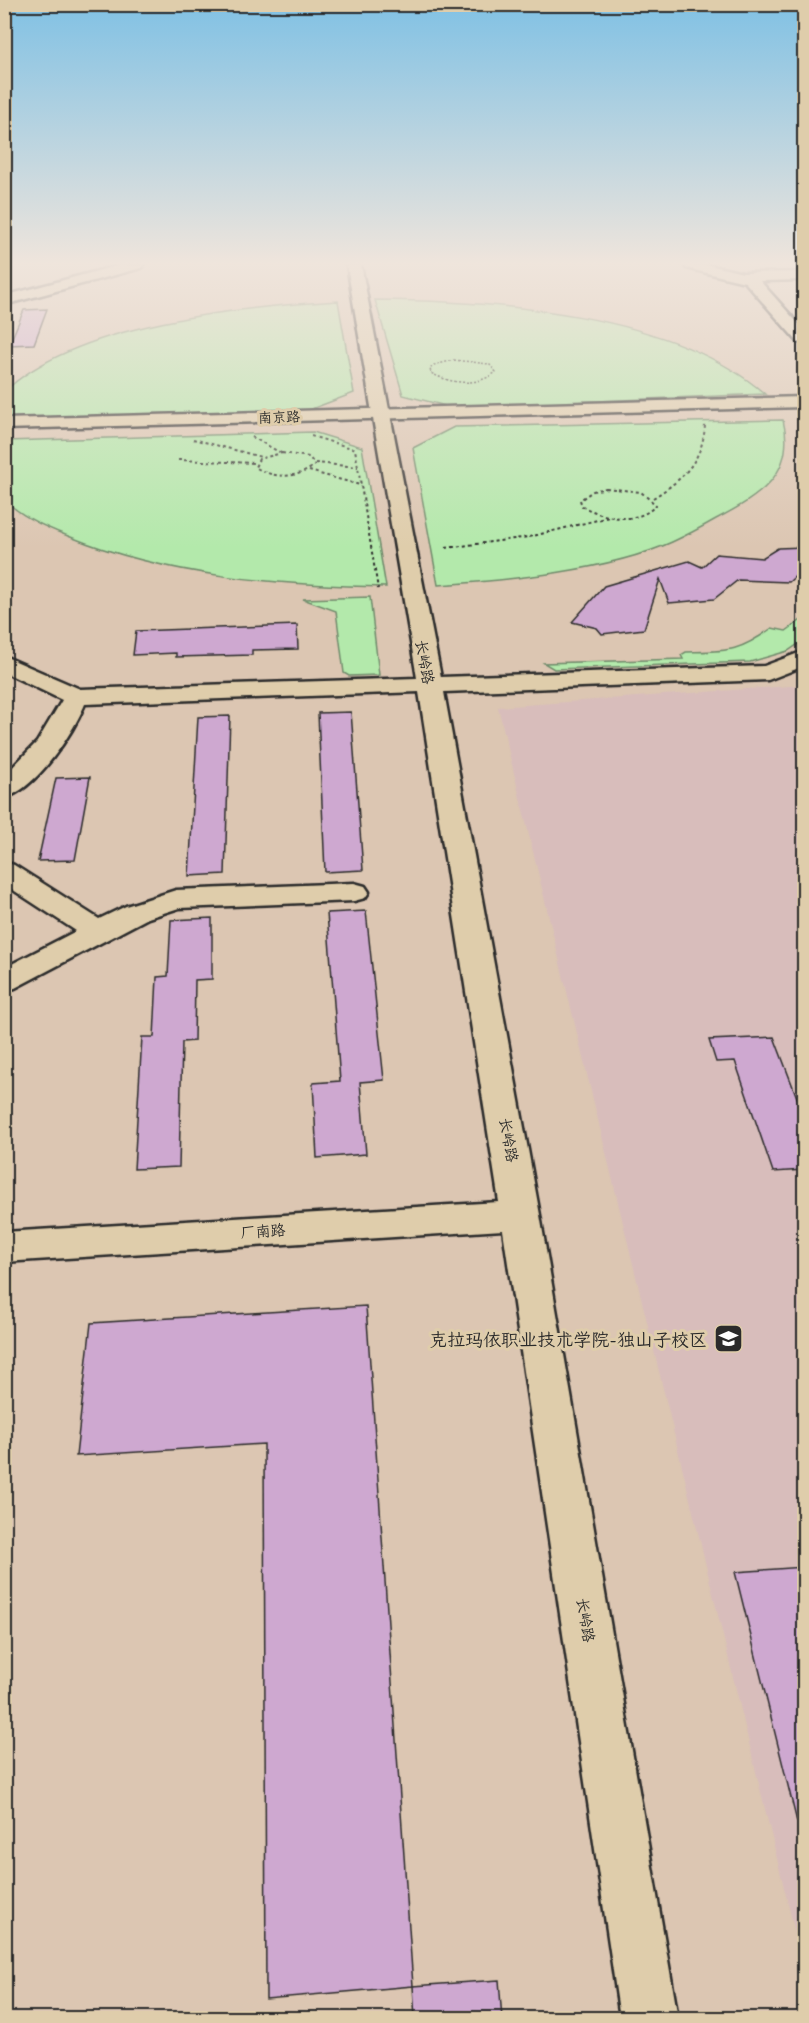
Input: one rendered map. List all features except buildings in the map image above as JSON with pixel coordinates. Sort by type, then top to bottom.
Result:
[{"type":"street","name":"长岭路","points":[[372,359],[522,1215],[649,2019]]},
{"type":"street","name":"南京路","points":[[4,433],[804,402]]},
{"type":"street","name":"南京路","points":[[4,424],[804,411]]},
{"type":"street","points":[[4,663],[76,697],[768,673],[804,658]]},
{"type":"street","points":[[4,790],[50,744],[67,720],[76,697]]},
{"type":"street","points":[[4,871],[99,933]]},
{"type":"street","points":[[4,981],[137,912],[177,898],[354,892]]},
{"type":"street","name":"厂南路","points":[[4,1247],[522,1215]]},
{"type":"path","points":[[454,360],[479,361],[495,368],[496,372],[492,376],[459,381],[436,377],[430,369],[434,365],[454,360]]},
{"type":"path","points":[[653,498],[686,475],[698,462],[705,438],[705,424]]},
{"type":"path","points":[[252,437],[282,453]]},
{"type":"path","points":[[192,439],[261,458]]},
{"type":"path","points":[[355,449],[378,589]]},
{"type":"path","points":[[178,460],[254,463],[261,458],[282,453],[301,454],[309,457],[315,463],[358,467]]},
{"type":"path","points":[[254,463],[260,471],[269,474],[292,475],[308,471],[360,485]]},
{"type":"path","points":[[308,471],[315,463]]},
{"type":"path","points":[[446,548],[524,539],[610,516],[644,514],[653,510],[656,505],[653,498],[634,490],[606,488],[584,495],[580,500],[582,506],[590,511],[610,516]]},
{"type":"shaded area","name":"克拉玛依职业技术学院-独山子校区","points":[[804,685],[804,1970],[498,707]]},
{"type":"green space","points":[[53,359],[348,359],[354,393],[306,411],[5,422],[5,391],[36,368]]},
{"type":"green space","points":[[393,359],[712,359],[726,366],[765,394],[450,407],[403,395]]},
{"type":"green space","points":[[783,420],[786,439],[784,455],[779,469],[770,482],[746,502],[678,539],[646,552],[589,567],[526,577],[438,585],[413,448],[454,427]]},
{"type":"green space","points":[[313,432],[362,447],[386,587],[265,581],[185,570],[145,561],[106,550],[52,529],[26,517],[5,500],[5,441]]},
{"type":"green space","points":[[370,597],[379,675],[349,676],[344,673],[336,611],[303,599]]},
{"type":"green space","points":[[804,618],[804,640],[788,651],[750,662],[554,669],[544,663],[683,659],[681,655],[686,652],[732,649],[750,642],[772,628],[786,631]]},
{"type":"place","name":"克拉玛依职业技术学院-独山子校区","points":[[728,1339]]}]
